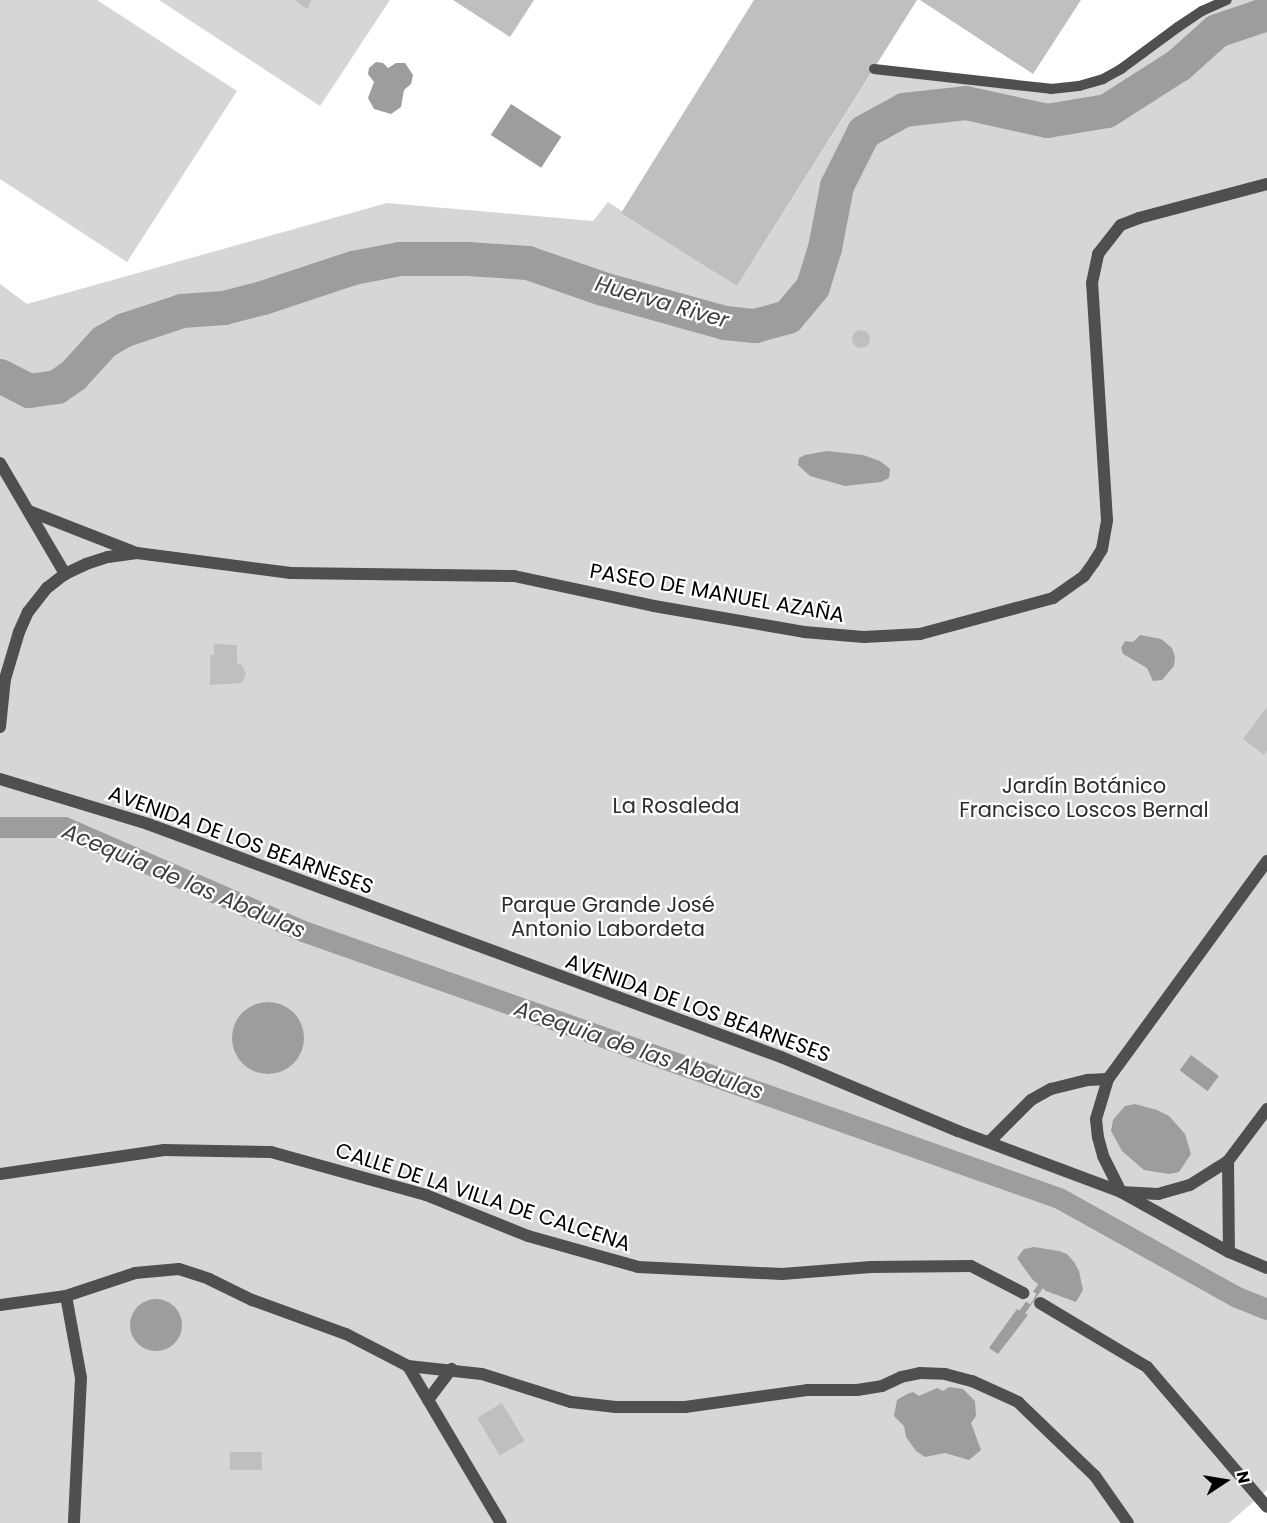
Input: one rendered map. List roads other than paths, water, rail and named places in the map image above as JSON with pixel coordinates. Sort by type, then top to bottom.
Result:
[{"type":"street","name":"PASEO DE MANUEL AZAÑA","points":[[0,727],[5,679],[19,632],[28,612],[47,588],[65,574],[108,557],[137,554],[291,573],[525,577],[654,606],[804,632],[864,637],[920,634],[1053,598],[1084,576],[1102,549],[1104,537],[1107,502],[1092,283],[1098,254],[1121,225],[1139,218],[1267,184]]},
{"type":"street","points":[[0,463],[65,574]]},
{"type":"street","points":[[29,511],[137,554]]},
{"type":"street","name":"AVENIDA DE LOS BEARNESES","points":[[0,779],[148,824],[781,1058],[1121,1192],[1229,1252],[1267,1268]]},
{"type":"street","points":[[1267,861],[1108,1079],[1096,1119],[1098,1137],[1103,1156],[1121,1192],[1158,1194],[1174,1191],[1210,1175],[1228,1161],[1267,1109]]},
{"type":"street","points":[[990,1142],[1031,1100],[1051,1089],[1078,1082],[1108,1079]]},
{"type":"street","name":"CALLE DE LA VILLA DE CALCENA","points":[[0,1174],[164,1150],[271,1152],[426,1195],[528,1236],[638,1267],[782,1274],[871,1267],[971,1266],[1023,1293]]},
{"type":"street","points":[[1228,1161],[1229,1252]]},
{"type":"street","points":[[0,1305],[66,1296],[135,1273],[179,1269],[209,1278],[252,1300],[346,1334],[408,1366],[482,1374],[571,1402],[616,1407],[685,1407],[807,1390],[857,1390],[882,1386],[901,1377],[920,1373],[945,1374],[972,1381],[1018,1402],[1095,1476],[1128,1523]]},
{"type":"street","points":[[66,1296],[81,1378],[74,1523]]},
{"type":"street","points":[[1040,1303],[1147,1367],[1267,1507]]},
{"type":"street","points":[[408,1366],[501,1523]]},
{"type":"street","points":[[428,1400],[451,1369]]},
{"type":"lane","points":[[874,69],[1051,89],[1079,86],[1103,79],[1121,69],[1186,21],[1227,0]]},
{"type":"waterway","name":"Huerva River","points":[[0,376],[29,391],[57,387],[74,375],[104,342],[125,330],[182,311],[224,308],[263,298],[353,268],[400,259],[468,259],[528,263],[603,289],[725,323],[755,326],[788,317],[813,287],[825,248],[837,186],[864,132],[904,110],[966,103],[1047,121],[1107,111],[1179,65],[1217,31],[1267,14]]},
{"type":"waterway","name":"Acequia de las Abdulas","points":[[0,827],[64,827],[303,931],[1059,1198],[1237,1297],[1267,1309]]},
{"type":"waterway","name":"CALLE DE LA VILLA DE CALCENA","points":[[1018,1318],[1045,1280]]},
{"type":"tunnel","points":[[1023,1293],[1040,1303]]},
{"type":"park label","name":"Jardín Botánico Francisco Loscos Bernal","points":[[1084,798]]},
{"type":"park label","name":"La Rosaleda","points":[[676,806]]},
{"type":"park label","name":"Parque Grande José Antonio Labordeta","points":[[608,917]]}]
